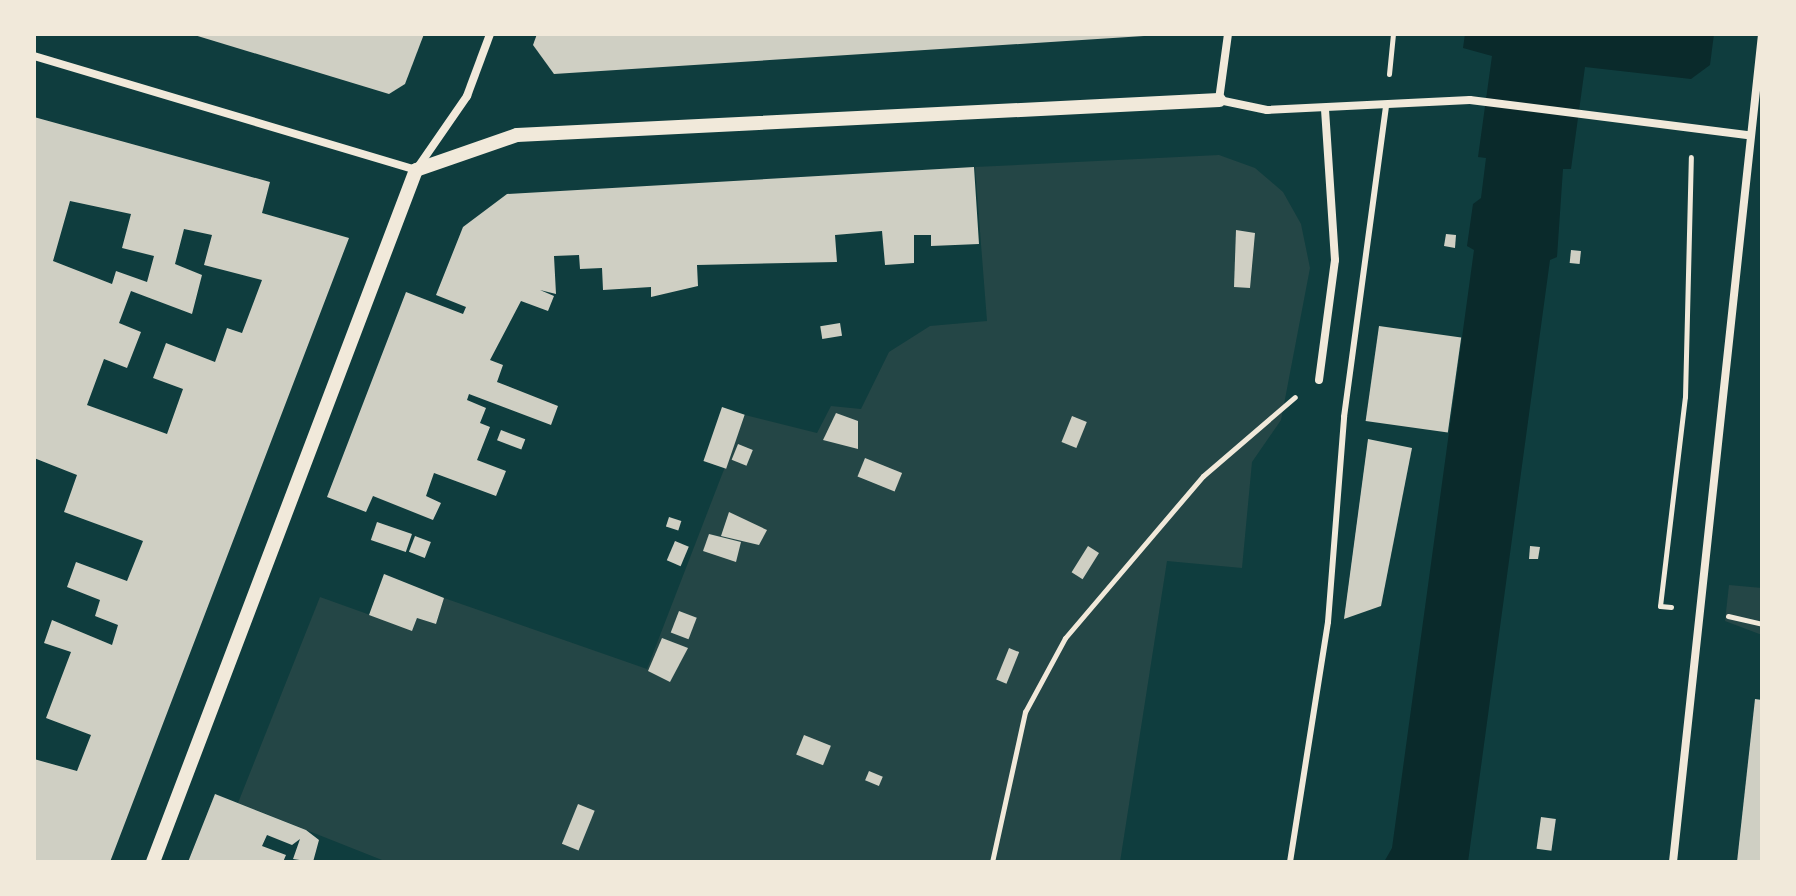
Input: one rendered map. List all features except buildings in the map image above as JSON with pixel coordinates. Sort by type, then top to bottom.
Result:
[{"type":"street","points":[[153,862],[416,170],[467,96],[490,34]]},
{"type":"street","points":[[1219,100],[1228,34]]},
{"type":"street","points":[[1673,862],[1746,226],[1749,135],[1762,35]]},
{"type":"street","points":[[34,56],[416,170],[517,135],[1219,100],[1267,110],[1386,107],[1470,100],[1749,135]]},
{"type":"street","points":[[1319,380],[1335,260],[1325,109]]},
{"type":"lane","points":[[1290,862],[1328,622],[1344,417],[1386,107]]},
{"type":"path","points":[[1386,107],[1393,34]]},
{"type":"path","points":[[1660,606],[1685,397],[1694,128]]},
{"type":"path","points":[[992,862],[1025,712],[1065,638],[1203,476],[1319,380]]},
{"type":"shaded area","points":[[1465,34],[1714,34],[1710,65],[1691,79],[1585,67],[1571,169],[1563,169],[1557,257],[1550,260],[1468,862],[1384,862],[1392,848],[1474,250],[1467,246],[1473,204],[1481,198],[1486,158],[1478,157],[1492,56],[1463,48]]},
{"type":"shaded area","points":[[1219,155],[1255,168],[1283,192],[1301,224],[1310,268],[1281,420],[1252,462],[1242,568],[1167,561],[1120,862],[387,862],[238,803],[320,597],[412,630],[417,618],[436,624],[444,598],[647,669],[745,415],[817,433],[831,406],[861,409],[889,352],[930,326],[987,321],[975,167]]},
{"type":"shaded area","points":[[1729,585],[1762,588],[1762,635],[1725,621]]}]
